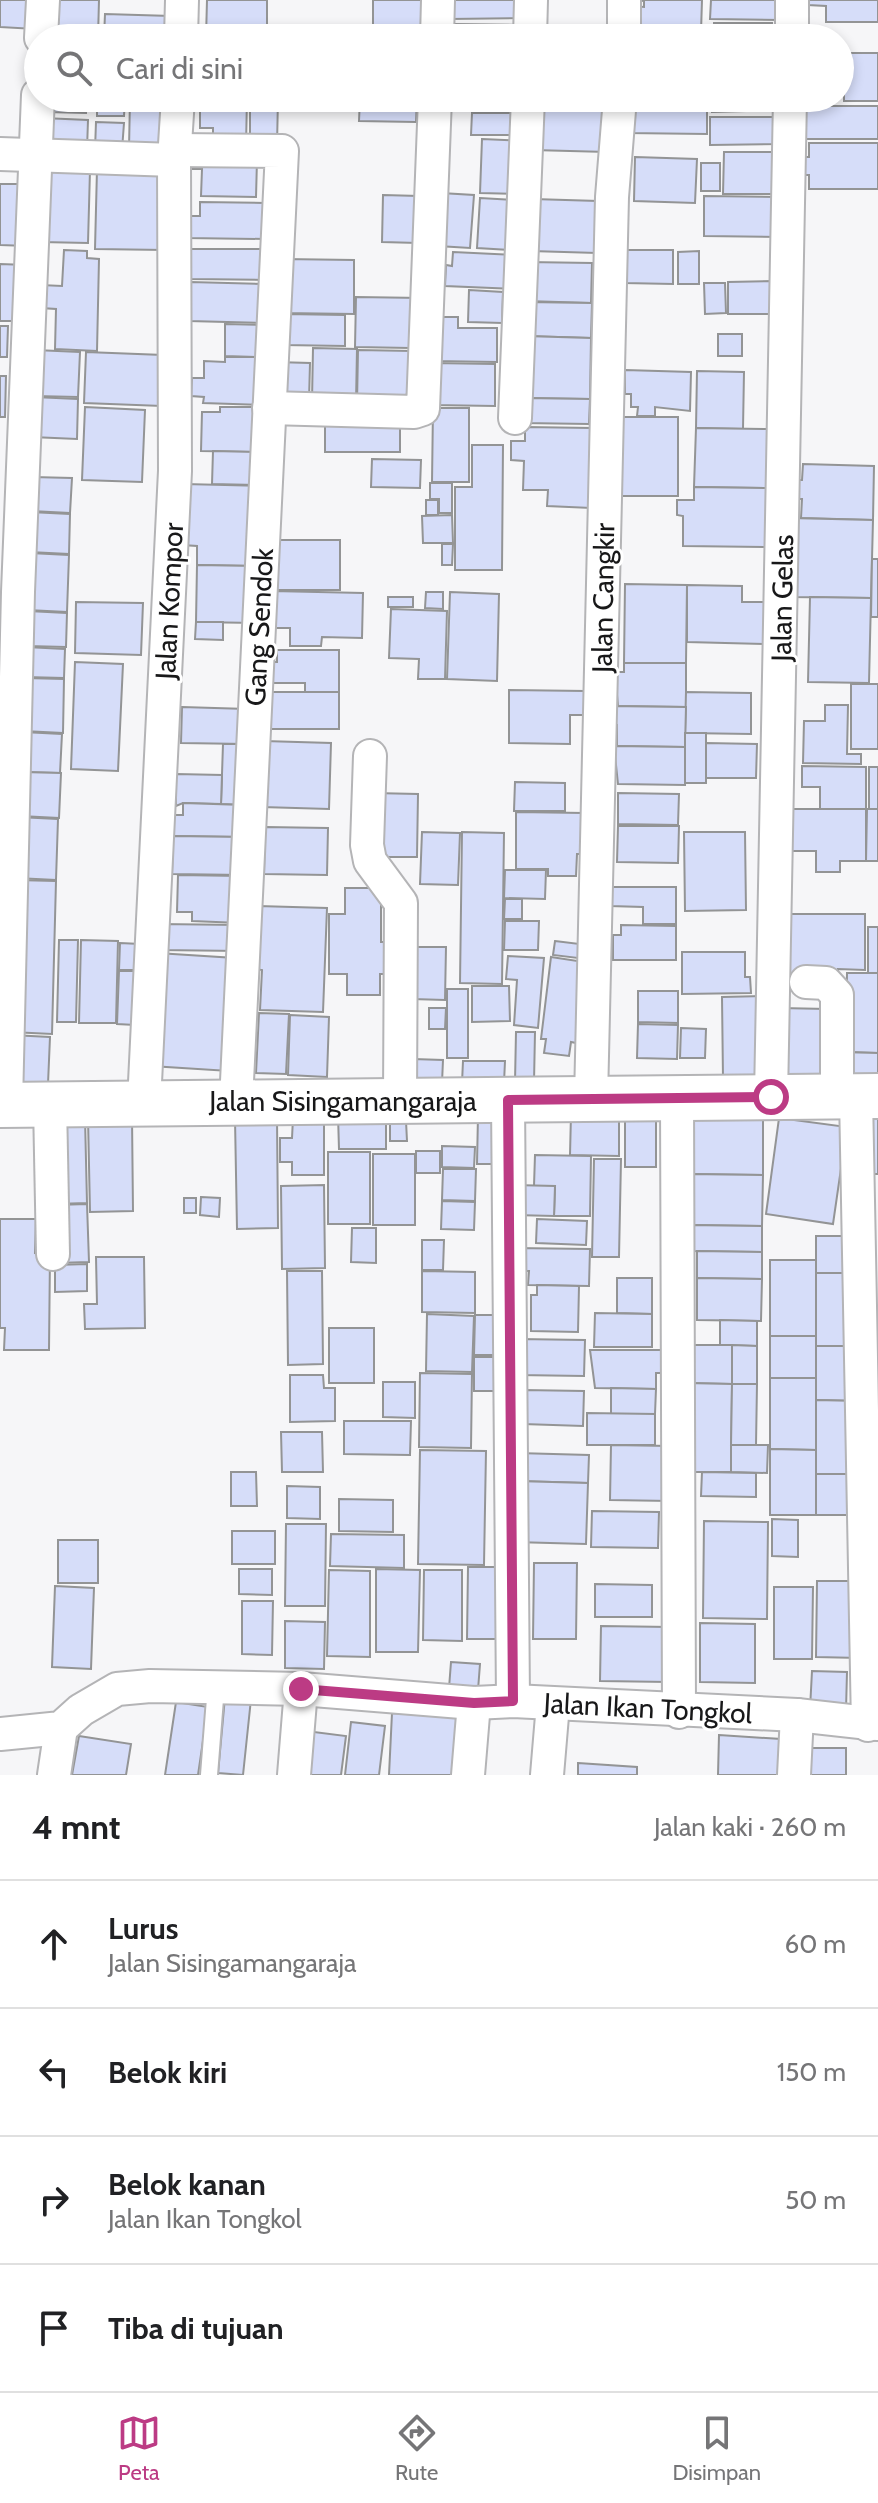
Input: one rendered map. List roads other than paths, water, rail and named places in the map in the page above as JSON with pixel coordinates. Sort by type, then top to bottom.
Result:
[{"type":"street","points":[[42,24],[43,0]]},
{"type":"street","points":[[181,24],[182,0]]},
{"type":"street","points":[[437,24],[438,0]]},
{"type":"street","points":[[530,24],[531,0]]},
{"type":"street","points":[[624,0],[624,24]]},
{"type":"street","points":[[792,0],[792,24]]},
{"type":"street","points":[[3,1104],[18,592],[37,112]]},
{"type":"street","name":"Jalan Kompor","points":[[144,1103],[175,471],[177,112]]},
{"type":"street","points":[[269,408],[414,412],[423,409],[434,112]]},
{"type":"street","points":[[515,418],[527,112]]},
{"type":"street","name":"Jalan Cangkir","points":[[591,1099],[612,197],[619,112]]},
{"type":"street","name":"Jalan Gelas","points":[[771,1097],[790,112]]},
{"type":"street","name":"Gang Sendok","points":[[175,155],[282,151],[236,1102]]},
{"type":"street","points":[[0,154],[175,155]]},
{"type":"street","points":[[370,756],[367,845],[370,861],[401,903],[400,1101]]},
{"type":"street","points":[[806,982],[826,983],[837,995],[857,1096],[873,1724]]},
{"type":"street","name":"Jalan Sisingamangaraja","points":[[3,1104],[857,1096]]},
{"type":"street","points":[[677,1098],[679,1712]]},
{"type":"street","points":[[508,1100],[513,1701]]},
{"type":"street","points":[[50,1104],[53,1254]]},
{"type":"street","name":"Jalan Ikan Tongkol","points":[[61,1728],[81,1710],[117,1689],[216,1686],[301,1689],[474,1703],[513,1701],[679,1712],[797,1715],[873,1724]]},
{"type":"street","points":[[294,1775],[301,1689]]},
{"type":"street","points":[[468,1775],[474,1703]]},
{"type":"street","points":[[547,1775],[553,1704]]},
{"type":"street","points":[[794,1775],[797,1715]]},
{"type":"street","points":[[0,1734],[61,1728],[54,1775]]},
{"type":"lane","points":[[209,1775],[216,1686]]}]
